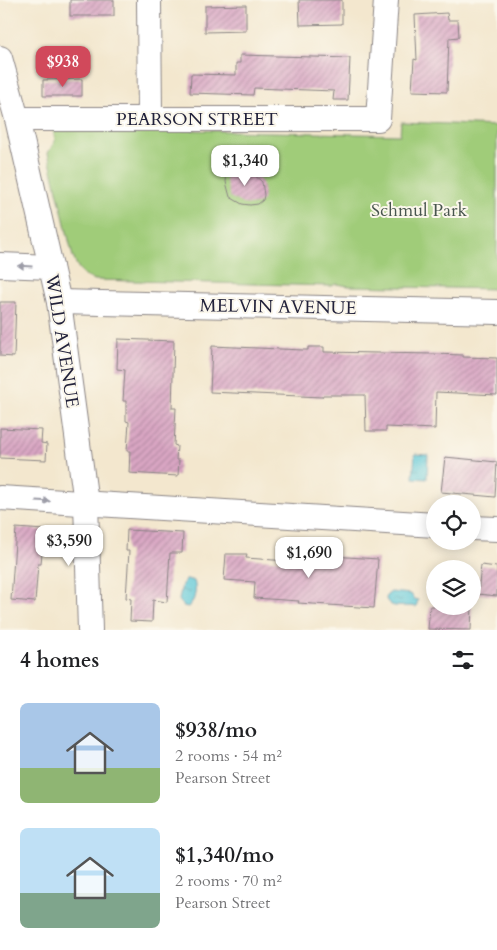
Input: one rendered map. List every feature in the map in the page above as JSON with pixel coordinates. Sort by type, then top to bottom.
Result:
[{"type":"street","points":[[149,0],[150,118]]},
{"type":"street","name":"PEARSON STREET","points":[[17,119],[378,119],[386,0]]},
{"type":"street","name":"WILD AVENUE","points":[[0,58],[17,119],[59,302],[86,503],[90,630]]},
{"type":"street","points":[[0,265],[51,267]]},
{"type":"street","name":"MELVIN AVENUE","points":[[59,302],[497,312]]},
{"type":"street","points":[[0,498],[426,524]]},
{"type":"street","points":[[481,528],[497,529]]},
{"type":"green space","name":"Schmul Park","points":[[401,122],[497,126],[497,289],[95,280],[81,272],[73,257],[48,153],[55,141],[53,127],[400,135]]},
{"type":"water","points":[[415,454],[428,455],[427,479],[413,478]]},
{"type":"water","points":[[187,579],[194,581],[195,588],[194,599],[188,607],[183,606],[179,600],[182,584]]},
{"type":"water","points":[[391,592],[411,594],[414,599],[418,600],[416,607],[391,605],[386,599],[387,595]]},
{"type":"building","points":[[70,0],[114,0],[114,16],[70,16]]},
{"type":"building","points":[[299,0],[342,0],[342,24],[300,25]]},
{"type":"building","points":[[246,5],[246,31],[205,32],[205,6]]},
{"type":"building","points":[[447,13],[448,20],[458,20],[459,37],[449,38],[447,92],[412,91],[414,59],[417,60],[415,15]]},
{"type":"building","points":[[240,55],[350,58],[348,100],[333,100],[334,91],[254,88],[253,95],[190,93],[191,74],[236,75],[236,63],[240,63]]},
{"type":"building","points":[[82,79],[82,96],[43,96],[43,80]]},
{"type":"building","points":[[242,168],[251,172],[262,182],[264,195],[263,200],[258,204],[242,204],[230,197],[226,182],[227,173]]},
{"type":"building","points":[[0,302],[16,302],[14,357],[0,356]]},
{"type":"building","points":[[118,339],[174,341],[172,408],[176,408],[174,445],[177,446],[176,460],[179,460],[178,476],[129,473],[130,451],[127,451],[129,422],[126,421],[126,401],[123,401],[125,370],[117,369]]},
{"type":"building","points":[[212,346],[303,350],[308,350],[308,347],[324,347],[324,352],[463,355],[463,357],[497,358],[497,395],[436,392],[435,429],[386,427],[386,431],[366,431],[365,395],[323,395],[322,397],[210,392]]},
{"type":"building","points":[[0,428],[42,430],[41,443],[47,444],[46,460],[0,458]]},
{"type":"building","points":[[445,457],[497,462],[495,497],[441,492]]},
{"type":"building","points":[[16,528],[44,530],[41,564],[38,564],[35,602],[11,600]]},
{"type":"building","points":[[127,530],[183,533],[182,553],[170,553],[167,602],[153,600],[152,622],[130,621],[131,599],[126,598],[129,551],[126,551]]},
{"type":"building","points":[[226,554],[247,554],[246,558],[301,562],[302,554],[378,559],[374,608],[254,598],[255,582],[224,580]]},
{"type":"building","points":[[481,565],[497,567],[497,596],[481,594]]},
{"type":"building","points":[[429,615],[472,615],[471,630],[428,629]]}]
